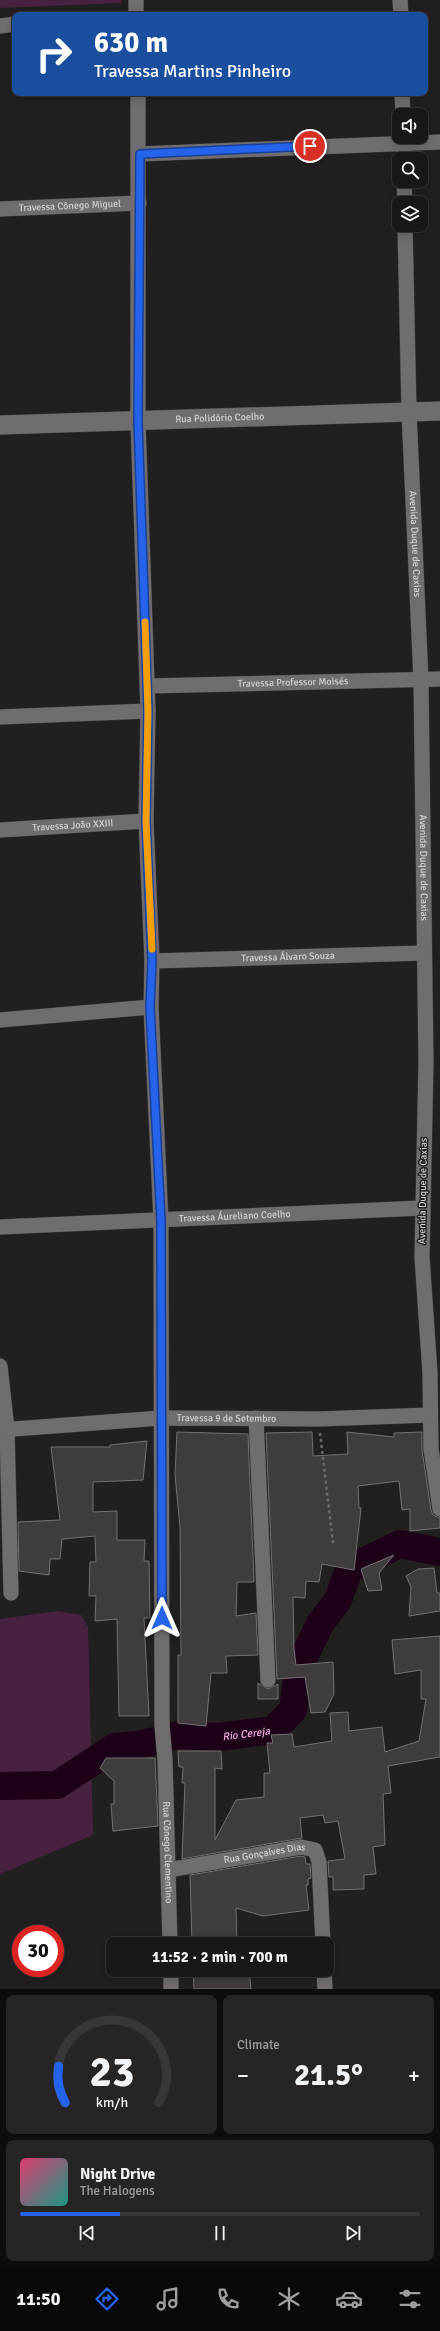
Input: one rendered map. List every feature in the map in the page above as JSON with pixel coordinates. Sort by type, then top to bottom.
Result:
[{"type":"street","points":[[136,0],[136,12]]},
{"type":"street","points":[[400,0],[400,12]]},
{"type":"street","points":[[0,26],[12,24]]},
{"type":"street","points":[[138,96],[140,154],[138,422],[148,711],[146,821],[152,961],[150,1007],[161,1221],[161,1418]]},
{"type":"street","points":[[402,96],[403,108]]},
{"type":"street","points":[[140,154],[392,140]]},
{"type":"street","points":[[428,141],[440,142]]},
{"type":"street","name":"Travessa Cônego Miguel","points":[[0,209],[139,203]]},
{"type":"street","name":"Avenida Duque de Caxias","points":[[405,232],[409,412],[421,680],[426,1062],[422,1256],[430,1373],[431,1449],[440,1509]]},
{"type":"street","name":"Rua Polidório Coelho","points":[[0,425],[138,422],[440,411]]},
{"type":"street","name":"Travessa Professor Moisés","points":[[146,686],[440,680]]},
{"type":"street","points":[[0,717],[148,711]]},
{"type":"street","name":"Travessa João XXIII","points":[[0,830],[146,821]]},
{"type":"street","name":"Travessa Álvaro Souza","points":[[152,961],[424,953]]},
{"type":"street","points":[[0,1020],[150,1007]]},
{"type":"street","name":"Travessa Áureliano Coelho","points":[[0,1227],[161,1221],[422,1208]]},
{"type":"street","points":[[0,1366],[11,1593]]},
{"type":"street","name":"Travessa 9 de Setembro","points":[[3,1429],[161,1418],[318,1419],[430,1415]]},
{"type":"street","name":"Rua Cônego Clementino","points":[[161,1418],[162,1725],[165,1760],[170,1937]]},
{"type":"street","points":[[256,1418],[268,1680]]},
{"type":"street","name":"Rua Gonçalves Dias","points":[[168,1870],[301,1847],[314,1850],[319,1862],[323,1937]]},
{"type":"street","points":[[171,1977],[171,1989]]},
{"type":"street","points":[[324,1977],[325,1989]]},
{"type":"path","points":[[318,1419],[333,1543]]},
{"type":"shaded area","points":[[0,0],[121,0],[121,3],[0,8]]},
{"type":"shaded area","points":[[58,1611],[81,1615],[88,1627],[93,1835],[0,1874],[0,1619]]},
{"type":"building","points":[[177,1432],[248,1434],[254,1582],[237,1582],[236,1616],[256,1613],[258,1655],[226,1656],[227,1673],[211,1673],[206,1726],[178,1723],[178,1655],[181,1655],[180,1527],[175,1475]]},
{"type":"building","points":[[312,1432],[313,1456],[348,1454],[347,1432],[394,1437],[394,1433],[422,1432],[422,1450],[431,1510],[433,1515],[440,1518],[440,1528],[410,1531],[410,1509],[402,1510],[399,1481],[358,1486],[359,1508],[361,1508],[354,1570],[322,1564],[319,1582],[306,1581],[305,1598],[293,1597],[294,1649],[296,1665],[333,1662],[334,1694],[325,1712],[311,1713],[305,1677],[277,1679],[266,1433]]},
{"type":"building","points":[[147,1441],[143,1480],[93,1482],[93,1512],[117,1511],[117,1540],[145,1540],[144,1561],[149,1561],[150,1618],[144,1618],[149,1716],[119,1716],[117,1619],[95,1621],[96,1596],[89,1596],[90,1562],[96,1562],[95,1536],[62,1539],[60,1559],[50,1559],[49,1575],[19,1571],[18,1522],[60,1520],[51,1447],[110,1447],[110,1445]]},
{"type":"building","points":[[394,1555],[379,1573],[382,1590],[368,1591],[361,1569]]},
{"type":"building","points":[[434,1568],[437,1593],[440,1593],[440,1611],[409,1616],[411,1587],[406,1576],[418,1569]]},
{"type":"building","points":[[440,1636],[440,1757],[388,1766],[391,1793],[383,1794],[385,1845],[373,1847],[376,1874],[364,1875],[364,1889],[333,1890],[333,1877],[329,1877],[328,1861],[345,1859],[338,1821],[325,1823],[323,1815],[300,1818],[302,1838],[182,1859],[185,1783],[182,1783],[183,1767],[179,1767],[178,1751],[221,1751],[222,1769],[215,1768],[215,1840],[236,1800],[264,1797],[264,1773],[270,1773],[267,1743],[273,1743],[271,1735],[292,1734],[294,1747],[332,1741],[330,1713],[348,1712],[349,1731],[382,1727],[385,1752],[419,1741],[426,1699],[421,1699],[421,1670],[395,1674],[392,1640]]},
{"type":"building","points":[[258,1683],[268,1689],[278,1684],[278,1699],[258,1699]]},
{"type":"building","points":[[106,1758],[155,1758],[158,1826],[113,1831],[111,1804],[114,1804],[114,1781],[100,1768]]},
{"type":"building","points":[[301,1856],[305,1857],[306,1864],[310,1864],[311,1878],[308,1879],[308,1885],[306,1885],[309,1910],[263,1916],[236,1908],[237,1937],[192,1937],[190,1875]]},
{"type":"building","points":[[193,1977],[250,1977],[251,1989],[194,1989]]},
{"type":"waterway","name":"Rio Cereja","points":[[0,1786],[57,1785],[115,1747],[138,1745],[178,1735],[218,1737],[273,1730],[293,1710],[299,1667],[320,1624],[338,1600],[349,1569],[400,1544],[440,1552]]},
{"type":"slow traffic","points":[[145,622],[148,711],[146,821],[152,949]]},
{"type":"route","points":[[162,1618],[161,1221],[150,1007],[152,961],[146,821],[148,711],[138,422],[140,154],[310,146]]}]
